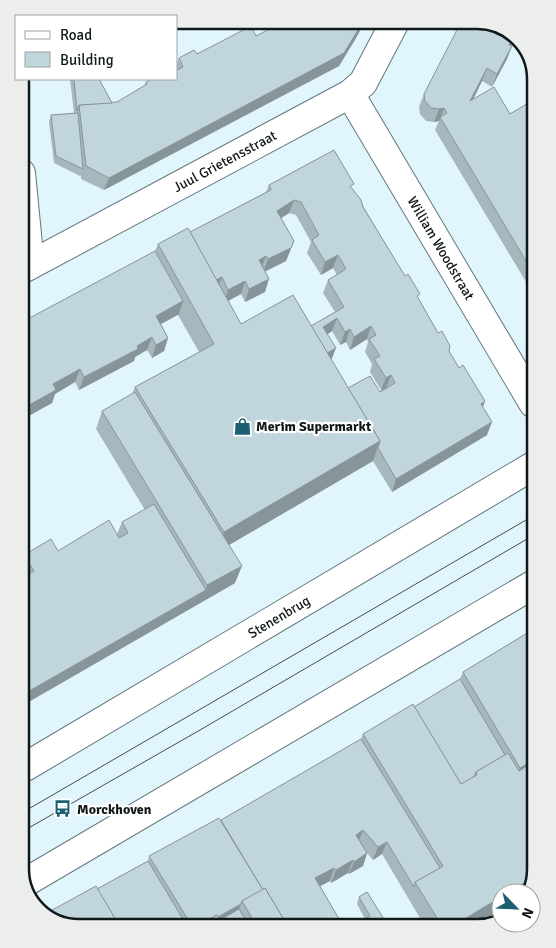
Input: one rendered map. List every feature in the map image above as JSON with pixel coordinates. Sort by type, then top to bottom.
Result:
[{"type":"main road","name":"Juul Grietensstraat","points":[[29,265],[350,94],[363,83],[391,29]]},
{"type":"main road","name":"William Woodstraat","points":[[350,94],[527,393]]},
{"type":"main road","name":"Stenenbrug","points":[[29,765],[527,470]]},
{"type":"main road","points":[[30,880],[527,588]]},
{"type":"building","points":[[245,29],[252,29],[256,36],[270,29],[359,29],[344,53],[109,178],[86,166],[79,105],[117,102],[147,84],[146,82],[150,80],[178,80],[178,70],[183,67],[179,58],[194,50],[197,54]]},
{"type":"building","points":[[457,29],[493,31],[511,42],[509,45],[512,46],[497,74],[487,68],[470,101],[494,87],[510,114],[527,104],[527,263],[440,117],[447,113],[444,108],[431,108],[425,101],[424,94]]},
{"type":"building","points":[[74,80],[100,80],[112,103],[79,105],[77,111]]},
{"type":"building","points":[[78,113],[83,169],[56,156],[51,115]]},
{"type":"building","points":[[334,150],[354,184],[350,186],[361,200],[363,207],[405,276],[408,274],[420,294],[417,296],[438,333],[442,331],[450,346],[449,351],[459,368],[463,365],[485,401],[481,404],[492,422],[396,479],[378,448],[380,441],[348,388],[370,376],[380,392],[395,383],[391,375],[386,378],[374,359],[380,356],[369,339],[376,335],[371,326],[354,337],[350,329],[345,332],[337,318],[323,327],[336,348],[327,353],[311,326],[344,307],[328,280],[346,269],[338,255],[325,262],[312,240],[319,235],[301,202],[294,200],[277,211],[294,241],[291,248],[268,259],[266,256],[259,260],[269,279],[249,289],[245,281],[228,290],[222,277],[216,280],[190,232],[271,190],[269,185]]},
{"type":"building","points":[[188,228],[241,324],[293,295],[380,441],[224,532],[135,387],[214,344],[158,244]]},
{"type":"building","points":[[155,251],[183,301],[156,316],[168,338],[156,345],[152,337],[137,346],[138,349],[84,377],[80,369],[53,384],[56,390],[29,405],[29,318]]},
{"type":"building","points":[[135,392],[242,566],[207,585],[102,411]]},
{"type":"building","points":[[154,504],[206,590],[29,691],[29,574],[34,571],[29,563],[29,552],[51,539],[58,551],[109,520],[119,538],[128,533],[122,522]]},
{"type":"building","points":[[527,633],[527,764],[520,768],[463,672]]},
{"type":"building","points":[[460,679],[505,755],[476,772],[474,777],[461,784],[414,707]]},
{"type":"building","points":[[413,704],[461,784],[477,775],[476,772],[508,753],[519,771],[527,766],[526,882],[491,883],[491,903],[465,919],[438,919],[415,882],[443,866],[363,734]]},
{"type":"building","points":[[361,739],[440,868],[415,882],[414,887],[387,842],[378,847],[363,830],[356,835],[367,853],[354,862],[353,860],[336,870],[334,868],[315,878],[339,919],[283,919],[265,888],[263,890],[221,820]]},
{"type":"building","points":[[219,818],[263,890],[218,917],[217,915],[210,919],[188,919],[149,856]]},
{"type":"building","points":[[148,861],[183,919],[115,919],[97,889]]},
{"type":"building","points":[[96,886],[115,919],[75,919],[63,917],[51,911]]},
{"type":"building","points":[[265,888],[283,919],[252,919],[242,901]]},
{"type":"building","points":[[367,892],[384,919],[366,919],[370,916],[359,897]]},
{"type":"building","points":[[239,909],[245,919],[222,919]]},
{"type":"building","points":[[217,915],[220,919],[210,919]]},
{"type":"tram line","points":[[29,809],[527,519]]},
{"type":"tram line","points":[[29,828],[527,539]]},
{"type":"place","name":"Merim Supermarkt","points":[[242,426]]},
{"type":"place","name":"Morckhoven","points":[[63,809]]}]
